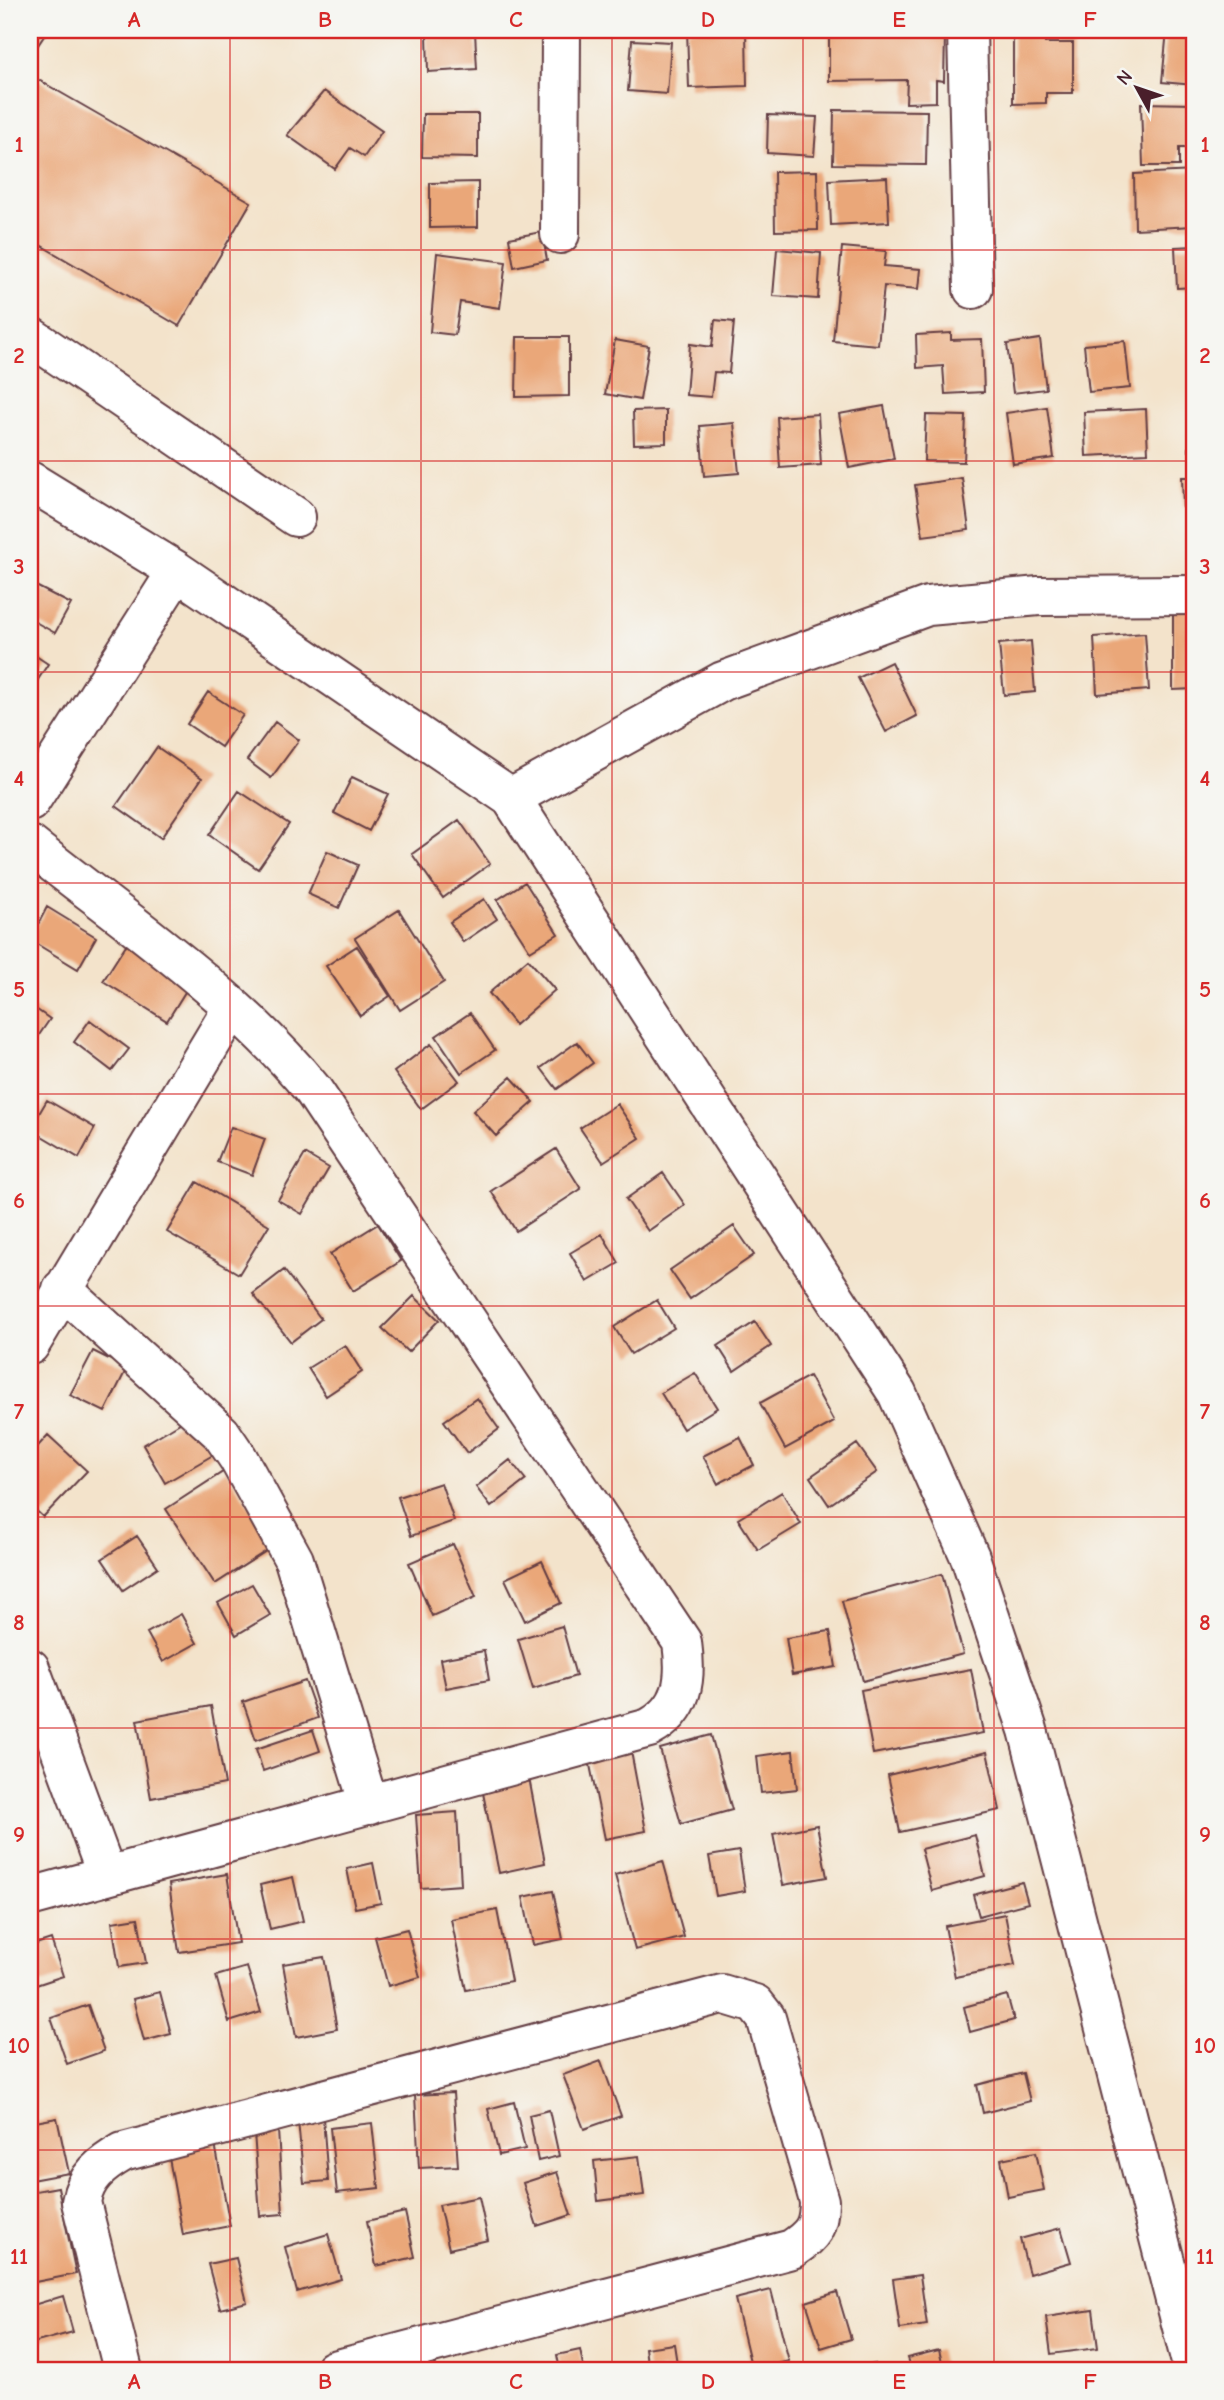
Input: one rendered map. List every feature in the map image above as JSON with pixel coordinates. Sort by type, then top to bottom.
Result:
[{"type":"street","points":[[560,234],[561,30]]},
{"type":"street","points":[[967,30],[973,289]]},
{"type":"street","points":[[30,336],[296,517]]},
{"type":"street","points":[[30,481],[177,571],[511,798],[897,1393],[970,1557],[1028,1730],[1194,2370]]},
{"type":"street","points":[[30,802],[177,571]]},
{"type":"street","points":[[511,798],[723,681],[928,606],[1039,596],[1194,595]]},
{"type":"street","points":[[30,845],[233,1007],[282,1051],[313,1090],[682,1642],[685,1666],[682,1688],[667,1718],[649,1728],[30,1898]]},
{"type":"street","points":[[30,1345],[233,1007]]},
{"type":"street","points":[[62,1289],[220,1433],[238,1458],[294,1560],[369,1805]]},
{"type":"street","points":[[30,1668],[107,1876]]},
{"type":"street","points":[[123,2370],[81,2202],[88,2181],[108,2160],[123,2152],[722,1994],[742,1997],[755,2004],[766,2018],[819,2201],[819,2221],[813,2234],[792,2249],[334,2370]]},
{"type":"building","points":[[30,30],[48,30],[36,48],[30,44]]},
{"type":"building","points":[[687,30],[746,30],[747,86],[689,88]]},
{"type":"building","points":[[1167,30],[1194,30],[1194,85],[1162,82]]},
{"type":"building","points":[[475,32],[477,69],[428,72],[427,34]]},
{"type":"building","points":[[829,33],[945,33],[944,81],[936,80],[936,102],[906,103],[907,80],[829,81]]},
{"type":"building","points":[[1013,33],[1046,33],[1045,43],[1073,43],[1073,93],[1046,93],[1046,103],[1013,104]]},
{"type":"building","points":[[632,40],[671,42],[667,94],[628,91]]},
{"type":"building","points":[[30,75],[251,202],[179,326],[30,239]]},
{"type":"building","points":[[324,91],[382,131],[364,157],[350,148],[335,169],[287,135]]},
{"type":"building","points":[[1141,103],[1194,104],[1194,148],[1179,148],[1179,166],[1143,166]]},
{"type":"building","points":[[834,110],[927,111],[926,165],[833,164]]},
{"type":"building","points":[[423,114],[478,114],[478,158],[422,157]]},
{"type":"building","points":[[768,115],[817,117],[814,156],[767,153]]},
{"type":"building","points":[[817,171],[818,230],[775,231],[774,172]]},
{"type":"building","points":[[1194,171],[1194,226],[1135,229],[1134,174]]},
{"type":"building","points":[[887,177],[889,222],[831,225],[829,180]]},
{"type":"building","points":[[478,182],[478,227],[430,228],[430,183]]},
{"type":"building","points":[[542,232],[547,260],[514,267],[509,238]]},
{"type":"building","points":[[1194,246],[1194,287],[1177,288],[1175,247]]},
{"type":"building","points":[[842,247],[886,251],[884,266],[921,269],[919,289],[884,286],[878,345],[833,341]]},
{"type":"building","points":[[777,249],[821,253],[818,299],[773,296]]},
{"type":"building","points":[[437,253],[506,262],[500,308],[460,302],[455,335],[430,332]]},
{"type":"building","points":[[715,320],[734,322],[729,373],[714,372],[711,397],[686,395],[690,344],[712,347]]},
{"type":"building","points":[[951,333],[951,340],[982,339],[984,392],[945,394],[943,366],[917,368],[916,335]]},
{"type":"building","points":[[517,337],[569,337],[569,396],[516,397]]},
{"type":"building","points":[[1040,339],[1046,389],[1013,393],[1007,344]]},
{"type":"building","points":[[615,340],[649,346],[640,400],[605,394]]},
{"type":"building","points":[[1125,341],[1130,388],[1089,392],[1084,345]]},
{"type":"building","points":[[884,406],[894,459],[849,468],[839,414]]},
{"type":"building","points":[[1047,407],[1054,458],[1013,464],[1006,413]]},
{"type":"building","points":[[1146,409],[1148,453],[1086,456],[1084,412]]},
{"type":"building","points":[[666,410],[666,443],[634,444],[633,411]]},
{"type":"building","points":[[1190,410],[1194,410],[1194,452],[1189,451]]},
{"type":"building","points":[[818,414],[821,465],[780,468],[777,417]]},
{"type":"building","points":[[926,415],[966,416],[964,462],[924,461]]},
{"type":"building","points":[[734,423],[739,473],[704,476],[700,426]]},
{"type":"building","points":[[1182,477],[1194,477],[1194,507],[1183,507]]},
{"type":"building","points":[[962,478],[969,530],[923,536],[915,485]]},
{"type":"building","points":[[30,583],[71,604],[55,633],[30,619]]},
{"type":"building","points":[[1173,602],[1194,602],[1194,689],[1173,690]]},
{"type":"building","points":[[1145,633],[1149,690],[1097,694],[1094,637]]},
{"type":"building","points":[[1031,641],[1035,692],[1004,695],[999,644]]},
{"type":"building","points":[[30,652],[48,664],[30,692]]},
{"type":"building","points":[[891,662],[917,716],[886,732],[858,678]]},
{"type":"building","points":[[208,692],[243,715],[221,747],[187,724]]},
{"type":"building","points":[[275,722],[299,740],[271,778],[247,760]]},
{"type":"building","points":[[157,747],[202,778],[161,838],[116,806]]},
{"type":"building","points":[[352,777],[388,794],[369,831],[334,813]]},
{"type":"building","points":[[239,791],[289,824],[258,869],[209,835]]},
{"type":"building","points":[[459,820],[490,864],[443,898],[412,854]]},
{"type":"building","points":[[327,851],[358,865],[339,908],[308,894]]},
{"type":"building","points":[[525,882],[558,934],[530,951],[497,900]]},
{"type":"building","points":[[484,899],[497,919],[463,942],[450,922]]},
{"type":"building","points":[[47,907],[96,937],[78,969],[30,940]]},
{"type":"building","points":[[399,910],[444,982],[400,1010],[355,938]]},
{"type":"building","points":[[129,940],[193,979],[167,1021],[103,981]]},
{"type":"building","points":[[357,946],[390,996],[360,1016],[326,966]]},
{"type":"building","points":[[528,959],[555,990],[515,1025],[489,993]]},
{"type":"building","points":[[30,1005],[50,1019],[30,1048]]},
{"type":"building","points":[[470,1013],[495,1050],[461,1073],[436,1036]]},
{"type":"building","points":[[90,1020],[129,1049],[112,1071],[74,1042]]},
{"type":"building","points":[[577,1042],[593,1063],[557,1089],[541,1068]]},
{"type":"building","points":[[431,1044],[459,1081],[421,1109],[394,1072]]},
{"type":"building","points":[[511,1077],[534,1102],[496,1136],[473,1111]]},
{"type":"building","points":[[47,1100],[95,1128],[79,1158],[30,1129]]},
{"type":"building","points":[[617,1104],[640,1138],[603,1162],[580,1128]]},
{"type":"building","points":[[231,1127],[265,1139],[252,1175],[217,1162]]},
{"type":"building","points":[[556,1149],[581,1189],[516,1231],[491,1191]]},
{"type":"building","points":[[305,1154],[329,1168],[302,1214],[278,1200]]},
{"type":"building","points":[[663,1173],[685,1205],[648,1231],[626,1199]]},
{"type":"building","points":[[197,1182],[269,1225],[239,1274],[167,1232]]},
{"type":"building","points":[[378,1224],[401,1261],[353,1291],[330,1254]]},
{"type":"building","points":[[734,1226],[754,1255],[690,1299],[670,1270]]},
{"type":"building","points":[[602,1234],[619,1263],[587,1282],[570,1253]]},
{"type":"building","points":[[284,1270],[321,1319],[291,1342],[253,1294]]},
{"type":"building","points":[[414,1296],[439,1320],[408,1352],[382,1328]]},
{"type":"building","points":[[657,1300],[674,1328],[631,1354],[614,1327]]},
{"type":"building","points":[[755,1322],[771,1346],[734,1371],[718,1346]]},
{"type":"building","points":[[345,1345],[362,1372],[326,1396],[308,1368]]},
{"type":"building","points":[[93,1351],[127,1368],[105,1412],[70,1395]]},
{"type":"building","points":[[695,1373],[717,1408],[683,1429],[661,1393]]},
{"type":"building","points":[[809,1376],[834,1422],[785,1449],[760,1403]]},
{"type":"building","points":[[477,1398],[499,1429],[467,1453],[444,1421]]},
{"type":"building","points":[[190,1417],[213,1455],[165,1483],[143,1445]]},
{"type":"building","points":[[48,1435],[87,1471],[43,1517],[30,1505],[30,1455]]},
{"type":"building","points":[[740,1437],[754,1465],[718,1484],[703,1456]]},
{"type":"building","points":[[857,1444],[877,1472],[829,1505],[810,1477]]},
{"type":"building","points":[[510,1460],[526,1480],[491,1507],[476,1487]]},
{"type":"building","points":[[226,1470],[274,1546],[215,1584],[166,1509]]},
{"type":"building","points":[[441,1483],[454,1521],[411,1536],[398,1497]]},
{"type":"building","points":[[782,1492],[801,1524],[758,1550],[738,1519]]},
{"type":"building","points":[[137,1536],[158,1567],[123,1590],[102,1559]]},
{"type":"building","points":[[453,1544],[476,1597],[432,1616],[409,1563]]},
{"type":"building","points":[[542,1561],[561,1603],[525,1621],[505,1579]]},
{"type":"building","points":[[942,1574],[963,1654],[863,1681],[842,1601]]},
{"type":"building","points":[[252,1584],[270,1615],[236,1635],[218,1603]]},
{"type":"building","points":[[181,1614],[197,1643],[163,1662],[147,1633]]},
{"type":"building","points":[[562,1626],[576,1676],[533,1689],[518,1639]]},
{"type":"building","points":[[830,1631],[836,1667],[792,1675],[786,1638]]},
{"type":"building","points":[[484,1651],[489,1680],[446,1688],[440,1659]]},
{"type":"building","points":[[971,1669],[983,1733],[873,1754],[861,1690]]},
{"type":"building","points":[[305,1681],[318,1718],[256,1740],[243,1702]]},
{"type":"building","points":[[211,1706],[225,1784],[151,1798],[137,1720]]},
{"type":"building","points":[[313,1730],[320,1751],[263,1771],[256,1749]]},
{"type":"building","points":[[711,1735],[732,1810],[681,1824],[660,1749]]},
{"type":"building","points":[[630,1746],[646,1831],[605,1839],[588,1755]]},
{"type":"building","points":[[793,1751],[797,1789],[761,1793],[757,1756]]},
{"type":"building","points":[[987,1752],[1000,1810],[900,1832],[888,1775]]},
{"type":"building","points":[[529,1778],[545,1863],[499,1873],[482,1788]]},
{"type":"building","points":[[457,1812],[461,1885],[421,1888],[416,1815]]},
{"type":"building","points":[[817,1825],[827,1877],[783,1885],[773,1834]]},
{"type":"building","points":[[975,1835],[985,1876],[932,1891],[921,1849]]},
{"type":"building","points":[[739,1851],[745,1891],[716,1896],[709,1856]]},
{"type":"building","points":[[663,1861],[684,1937],[635,1950],[615,1875]]},
{"type":"building","points":[[373,1863],[381,1903],[355,1908],[347,1869]]},
{"type":"building","points":[[227,1874],[238,1943],[179,1952],[169,1884]]},
{"type":"building","points":[[293,1877],[303,1921],[270,1929],[260,1885]]},
{"type":"building","points":[[1022,1882],[1028,1903],[979,1916],[973,1895]]},
{"type":"building","points":[[553,1891],[563,1939],[533,1945],[523,1897]]},
{"type":"building","points":[[497,1910],[511,1981],[466,1990],[451,1919]]},
{"type":"building","points":[[1005,1914],[1015,1965],[955,1977],[945,1926]]},
{"type":"building","points":[[138,1918],[146,1963],[119,1967],[112,1922]]},
{"type":"building","points":[[407,1929],[420,1977],[388,1986],[375,1937]]},
{"type":"building","points":[[51,1939],[63,1976],[30,1987],[30,1946]]},
{"type":"building","points":[[324,1957],[337,2029],[296,2037],[283,1964]]},
{"type":"building","points":[[247,1967],[261,2012],[229,2022],[216,1976]]},
{"type":"building","points":[[160,1992],[171,2034],[144,2041],[133,1999]]},
{"type":"building","points":[[1007,1995],[1014,2020],[970,2032],[964,2007]]},
{"type":"building","points":[[88,2005],[104,2051],[67,2064],[51,2018]]},
{"type":"building","points":[[601,2061],[621,2116],[584,2129],[563,2075]]},
{"type":"building","points":[[1023,2073],[1030,2101],[983,2113],[977,2085]]},
{"type":"building","points":[[453,2093],[458,2166],[419,2168],[415,2095]]},
{"type":"building","points":[[514,2102],[525,2149],[499,2155],[488,2109]]},
{"type":"building","points":[[549,2110],[559,2156],[538,2161],[529,2115]]},
{"type":"building","points":[[57,2118],[69,2173],[31,2180],[30,2123]]},
{"type":"building","points":[[323,2118],[328,2181],[304,2183],[298,2121]]},
{"type":"building","points":[[372,2123],[379,2188],[337,2193],[330,2128]]},
{"type":"building","points":[[278,2130],[283,2214],[260,2216],[254,2132]]},
{"type":"building","points":[[214,2138],[230,2226],[183,2235],[167,2147]]},
{"type":"building","points":[[1036,2152],[1044,2190],[1008,2197],[1001,2159]]},
{"type":"building","points":[[639,2156],[644,2195],[598,2201],[594,2161]]},
{"type":"building","points":[[557,2172],[571,2215],[537,2226],[523,2183]]},
{"type":"building","points":[[58,2187],[76,2274],[30,2283],[30,2192]]},
{"type":"building","points":[[479,2197],[488,2240],[449,2249],[439,2205]]},
{"type":"building","points":[[405,2212],[415,2257],[376,2266],[367,2221]]},
{"type":"building","points":[[1061,2228],[1071,2262],[1029,2274],[1020,2239]]},
{"type":"building","points":[[328,2234],[341,2279],[297,2292],[285,2247]]},
{"type":"building","points":[[236,2258],[247,2302],[220,2309],[208,2264]]},
{"type":"building","points":[[920,2275],[927,2325],[900,2329],[893,2279]]},
{"type":"building","points":[[771,2290],[789,2361],[752,2370],[735,2299]]},
{"type":"building","points":[[837,2292],[851,2339],[821,2348],[806,2302]]},
{"type":"building","points":[[63,2296],[73,2332],[30,2344],[30,2306]]},
{"type":"building","points":[[1093,2310],[1098,2348],[1051,2354],[1046,2317]]},
{"type":"building","points":[[674,2344],[678,2370],[648,2370],[645,2348]]},
{"type":"building","points":[[580,2350],[584,2370],[560,2370],[557,2355]]},
{"type":"building","points":[[939,2350],[944,2370],[911,2370],[907,2358]]},
{"type":"building","points":[[435,2363],[437,2370],[414,2370]]},
{"type":"building","points":[[875,2364],[876,2370],[852,2370],[852,2369]]}]
